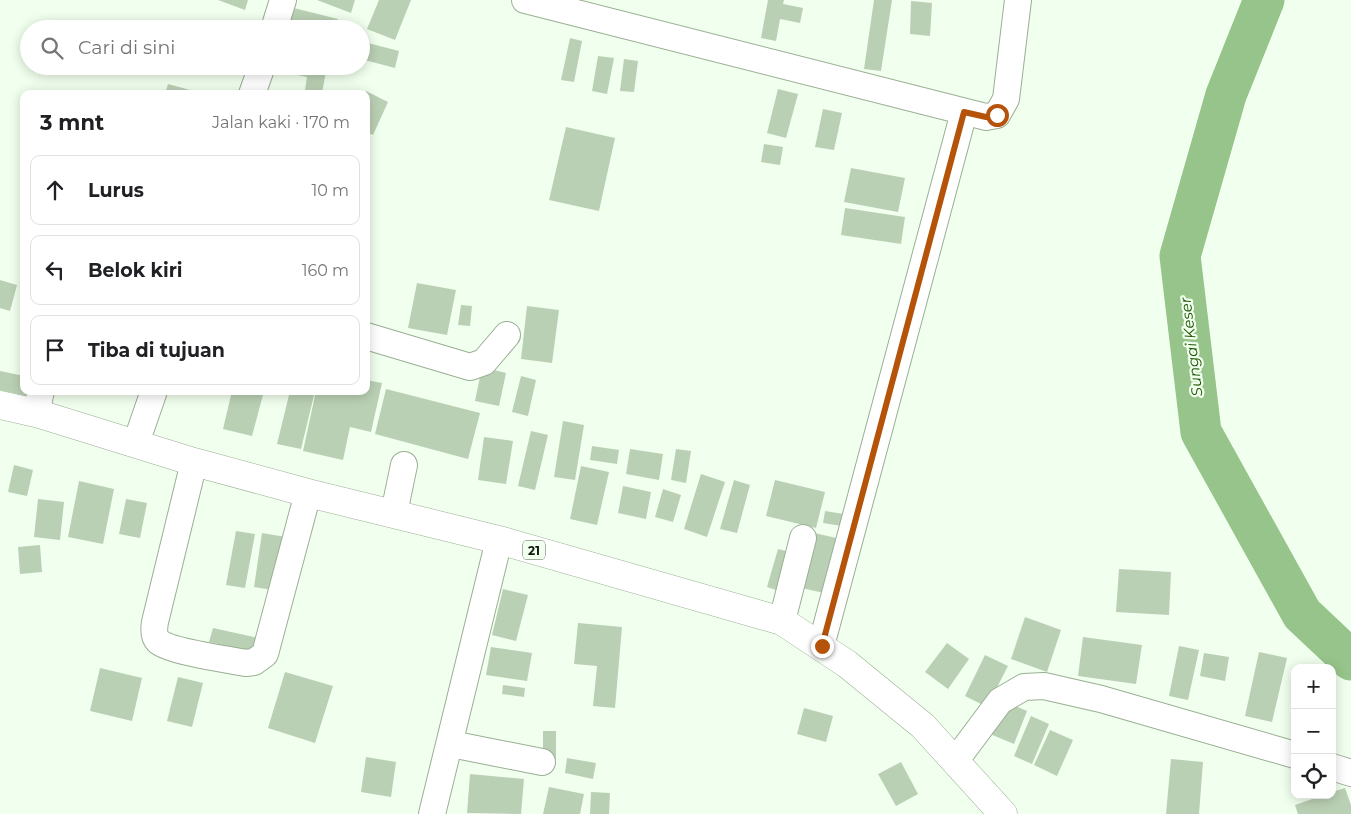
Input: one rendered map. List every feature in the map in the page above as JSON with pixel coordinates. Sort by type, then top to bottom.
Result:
[{"type":"highway","name":"21","points":[[0,405],[39,402],[136,443],[194,462],[308,493],[500,540],[782,621],[822,646],[923,726],[956,760],[1003,814]]},
{"type":"street","points":[[277,20],[283,0]]},
{"type":"street","points":[[525,0],[986,117],[997,115],[1003,108],[1006,99],[1018,0]]},
{"type":"street","points":[[253,90],[259,75]]},
{"type":"street","points":[[822,646],[964,112]]},
{"type":"street","points":[[370,337],[470,367],[484,362],[507,335]]},
{"type":"street","points":[[136,443],[153,395]]},
{"type":"street","points":[[194,462],[155,622],[154,632],[158,641],[170,648],[246,663],[254,662],[265,654],[308,493]]},
{"type":"street","points":[[394,513],[404,465]]},
{"type":"street","points":[[782,621],[803,538]]},
{"type":"street","points":[[432,814],[451,744],[500,540]]},
{"type":"street","points":[[956,760],[1000,701],[1024,687],[1044,686],[1101,699],[1291,755]]},
{"type":"street","points":[[451,744],[542,762]]},
{"type":"street","points":[[1336,768],[1351,773]]},
{"type":"building","points":[[218,0],[248,0],[245,10]]},
{"type":"building","points":[[317,0],[355,0],[351,13]]},
{"type":"building","points":[[379,0],[411,0],[395,40],[370,30],[370,22]]},
{"type":"building","points":[[768,0],[784,0],[783,4],[803,8],[800,23],[780,19],[776,41],[761,38]]},
{"type":"building","points":[[874,0],[892,0],[881,71],[864,69]]},
{"type":"building","points":[[911,1],[932,3],[930,36],[910,34]]},
{"type":"building","points":[[294,8],[338,19],[338,20],[291,20]]},
{"type":"building","points":[[570,38],[582,41],[574,82],[561,80]]},
{"type":"building","points":[[370,44],[399,51],[395,68],[370,61]]},
{"type":"building","points":[[598,56],[614,58],[607,94],[592,91]]},
{"type":"building","points":[[624,59],[638,61],[634,92],[620,91]]},
{"type":"building","points":[[298,75],[325,75],[323,90],[305,90],[307,77]]},
{"type":"building","points":[[168,84],[190,90],[166,90]]},
{"type":"building","points":[[778,89],[798,94],[786,138],[767,133]]},
{"type":"building","points":[[370,93],[388,102],[373,135],[370,134]]},
{"type":"building","points":[[823,109],[842,113],[834,150],[815,147]]},
{"type":"building","points":[[566,127],[615,138],[599,211],[549,200]]},
{"type":"building","points":[[764,144],[783,147],[780,165],[761,162]]},
{"type":"building","points":[[851,168],[905,178],[898,212],[844,202]]},
{"type":"building","points":[[845,208],[905,217],[901,244],[841,235]]},
{"type":"building","points":[[0,280],[17,285],[10,311],[0,308]]},
{"type":"building","points":[[417,283],[456,290],[447,335],[408,328]]},
{"type":"building","points":[[461,305],[472,306],[470,326],[458,325]]},
{"type":"building","points":[[527,306],[559,310],[552,363],[521,359]]},
{"type":"building","points":[[482,367],[506,373],[499,406],[475,401]]},
{"type":"building","points":[[0,371],[20,375],[20,394],[0,390]]},
{"type":"building","points":[[521,376],[536,380],[528,416],[512,412]]},
{"type":"building","points":[[370,381],[382,383],[371,432],[350,427],[343,460],[303,451],[315,395],[370,395]]},
{"type":"building","points":[[386,389],[480,413],[468,459],[375,434]]},
{"type":"building","points":[[231,395],[263,395],[252,436],[223,429]]},
{"type":"building","points":[[289,395],[314,395],[301,449],[277,444]]},
{"type":"building","points":[[563,421],[584,425],[575,480],[554,477]]},
{"type":"building","points":[[531,431],[548,435],[535,490],[518,486]]},
{"type":"building","points":[[484,437],[513,441],[506,484],[478,480]]},
{"type":"building","points":[[592,446],[619,450],[617,464],[590,460]]},
{"type":"building","points":[[630,449],[663,454],[659,480],[626,474]]},
{"type":"building","points":[[676,449],[691,451],[686,483],[671,480]]},
{"type":"building","points":[[14,465],[33,470],[27,496],[8,492]]},
{"type":"building","points":[[581,466],[609,472],[597,525],[570,519]]},
{"type":"building","points":[[701,474],[725,482],[707,537],[684,529]]},
{"type":"building","points":[[734,480],[750,485],[737,533],[720,529]]},
{"type":"building","points":[[775,480],[825,492],[816,528],[766,516]]},
{"type":"building","points":[[79,481],[114,489],[103,544],[68,537]]},
{"type":"building","points":[[623,486],[651,492],[646,519],[618,513]]},
{"type":"building","points":[[663,489],[681,495],[673,522],[655,517]]},
{"type":"building","points":[[38,499],[64,502],[60,540],[34,537]]},
{"type":"building","points":[[126,499],[147,503],[140,538],[119,534]]},
{"type":"building","points":[[825,511],[850,515],[848,527],[823,523]]},
{"type":"building","points":[[236,531],[255,534],[245,588],[226,585]]},
{"type":"building","points":[[810,532],[845,540],[833,595],[797,587]]},
{"type":"building","points":[[262,533],[286,537],[278,591],[254,587]]},
{"type":"building","points":[[40,545],[42,572],[20,574],[18,547]]},
{"type":"building","points":[[778,549],[794,553],[782,592],[767,587]]},
{"type":"building","points":[[1119,569],[1171,572],[1169,615],[1116,612]]},
{"type":"building","points":[[503,589],[528,595],[516,641],[492,635]]},
{"type":"building","points":[[1025,617],[1061,630],[1047,672],[1011,659]]},
{"type":"building","points":[[578,623],[622,627],[615,708],[593,706],[597,666],[574,664]]},
{"type":"building","points":[[213,628],[267,640],[264,654],[209,642]]},
{"type":"building","points":[[1083,637],[1142,645],[1136,684],[1078,676]]},
{"type":"building","points":[[947,643],[969,659],[948,689],[925,672]]},
{"type":"building","points":[[1179,646],[1199,650],[1188,700],[1169,696]]},
{"type":"building","points":[[491,647],[532,653],[527,681],[486,675]]},
{"type":"building","points":[[1259,652],[1287,658],[1272,722],[1245,716]]},
{"type":"building","points":[[1204,653],[1229,657],[1225,681],[1200,676]]},
{"type":"building","points":[[985,655],[1008,666],[987,707],[965,696]]},
{"type":"building","points":[[100,668],[142,678],[132,721],[90,711]]},
{"type":"building","points":[[285,672],[333,686],[315,743],[268,728]]},
{"type":"building","points":[[178,677],[203,683],[192,727],[167,721]]},
{"type":"building","points":[[503,685],[525,688],[524,697],[502,694]]},
{"type":"building","points":[[1004,701],[1027,711],[1014,744],[990,734]]},
{"type":"building","points":[[804,708],[833,716],[826,742],[797,734]]},
{"type":"building","points":[[1031,716],[1049,724],[1032,764],[1014,756]]},
{"type":"building","points":[[1050,730],[1073,740],[1057,776],[1034,765]]},
{"type":"building","points":[[543,731],[556,731],[556,760],[543,760]]},
{"type":"building","points":[[366,757],[396,762],[391,797],[361,792]]},
{"type":"building","points":[[567,758],[596,763],[593,779],[565,773]]},
{"type":"building","points":[[1171,759],[1203,762],[1199,814],[1166,814]]},
{"type":"building","points":[[901,762],[918,794],[896,806],[878,774]]},
{"type":"building","points":[[470,774],[524,779],[521,814],[467,813]]},
{"type":"building","points":[[549,787],[584,794],[580,814],[543,814]]},
{"type":"building","points":[[1345,788],[1351,805],[1351,814],[1298,814],[1295,805],[1312,799],[1336,799],[1336,791]]},
{"type":"building","points":[[591,792],[610,793],[609,814],[590,814]]},
{"type":"waterway","name":"Sungai Keser","points":[[1264,0],[1226,95],[1180,256],[1201,432],[1302,614],[1351,660]]},
{"type":"route","points":[[822,646],[964,112],[986,117],[997,115]]}]
